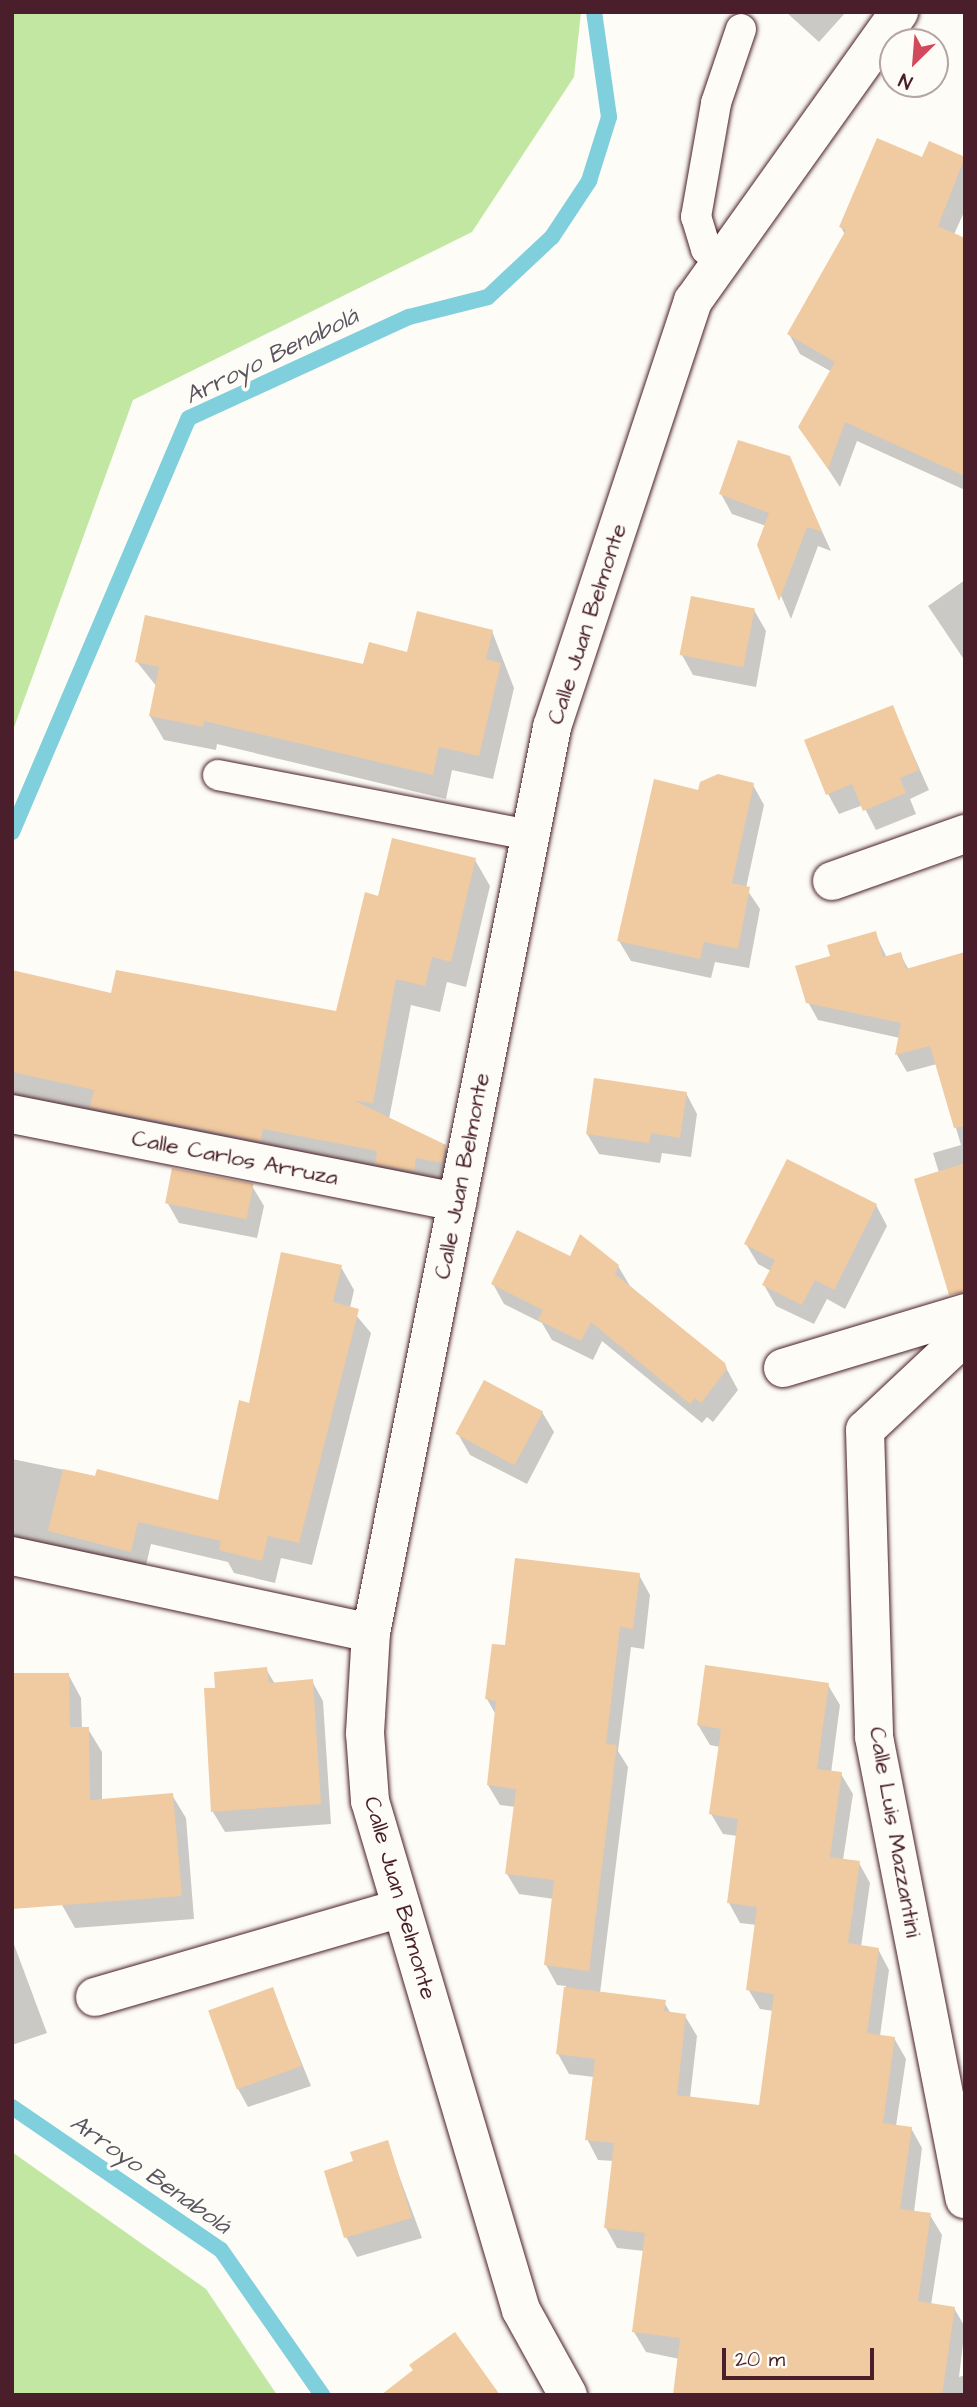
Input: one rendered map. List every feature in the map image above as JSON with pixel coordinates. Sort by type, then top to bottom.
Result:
[{"type":"street","name":"Calle Juan Belmonte","points":[[568,2395],[521,2310],[370,1801],[365,1733],[371,1633],[552,727],[693,301],[899,12]]},
{"type":"street","points":[[832,881],[965,834]]},
{"type":"street","name":"Calle Carlos Arruza","points":[[12,1114],[457,1202]]},
{"type":"street","points":[[783,1368],[965,1312]]},
{"type":"street","name":"Calle Luis Mazzantini","points":[[965,1336],[865,1430],[874,1737],[965,2199]]},
{"type":"street","points":[[12,1556],[371,1633]]},
{"type":"street","points":[[95,1997],[401,1908]]},
{"type":"lane","points":[[722,261],[706,249],[696,217],[716,103],[741,29]]},
{"type":"lane","points":[[218,775],[530,835]]},
{"type":"green space","points":[[12,12],[581,12],[574,77],[472,232],[133,400],[12,733]]},
{"type":"green space","points":[[12,2152],[206,2289],[277,2395],[12,2395]]},
{"type":"building","points":[[877,138],[922,157],[929,141],[965,157],[938,226],[965,238],[965,476],[845,422],[828,469],[798,427],[835,362],[787,334],[846,230],[839,227]]},
{"type":"building","points":[[738,440],[790,456],[822,532],[807,527],[779,601],[757,545],[769,513],[719,494]]},
{"type":"building","points":[[691,596],[755,608],[743,667],[680,655]]},
{"type":"building","points":[[417,611],[493,630],[486,659],[501,663],[479,756],[439,747],[433,775],[204,721],[203,727],[149,716],[159,667],[135,662],[145,615],[363,664],[369,642],[407,652]]},
{"type":"building","points":[[893,705],[919,770],[900,778],[906,793],[863,811],[852,784],[826,795],[804,740]]},
{"type":"building","points":[[718,774],[754,783],[732,883],[750,887],[738,949],[704,942],[700,959],[617,941],[654,779],[698,790],[700,782]]},
{"type":"building","points":[[392,838],[476,858],[451,962],[432,957],[425,986],[396,979],[373,1103],[355,1101],[446,1145],[442,1163],[416,1158],[414,1171],[375,1164],[377,1151],[263,1129],[261,1141],[90,1107],[94,1090],[12,1072],[12,970],[111,993],[116,970],[336,1011],[365,892],[378,896]]},
{"type":"building","points":[[876,931],[883,957],[901,952],[906,969],[965,952],[965,1126],[954,1128],[930,1046],[895,1055],[901,1023],[806,1003],[795,966],[830,956],[827,945]]},
{"type":"building","points":[[594,1078],[687,1092],[680,1138],[651,1133],[649,1143],[586,1134]]},
{"type":"building","points":[[787,1159],[877,1204],[834,1290],[815,1280],[802,1305],[762,1285],[775,1260],[744,1244]]},
{"type":"building","points":[[965,1163],[965,1292],[949,1295],[914,1179]]},
{"type":"building","points":[[172,1168],[253,1184],[247,1219],[165,1203]]},
{"type":"building","points":[[517,1230],[570,1256],[580,1234],[619,1265],[615,1274],[725,1363],[727,1369],[701,1403],[695,1398],[690,1404],[591,1322],[581,1341],[538,1320],[543,1310],[491,1284]]},
{"type":"building","points":[[281,1252],[342,1265],[333,1302],[359,1309],[299,1543],[268,1536],[262,1561],[219,1550],[221,1541],[138,1522],[131,1552],[48,1531],[63,1469],[95,1476],[97,1469],[218,1500],[239,1400],[249,1403]]},
{"type":"building","points":[[484,1380],[543,1411],[515,1465],[455,1434]]},
{"type":"building","points":[[515,1558],[640,1573],[633,1629],[620,1627],[606,1744],[617,1745],[589,1971],[544,1965],[554,1880],[505,1874],[516,1789],[487,1785],[496,1701],[485,1699],[492,1644],[505,1645]]},
{"type":"building","points":[[705,1665],[829,1683],[817,1769],[842,1772],[830,1857],[860,1861],[848,1943],[879,1948],[867,2033],[895,2037],[883,2123],[912,2127],[900,2209],[931,2213],[918,2301],[955,2307],[942,2395],[673,2395],[680,2338],[632,2332],[645,2233],[604,2228],[614,2143],[585,2140],[595,2059],[556,2054],[564,1987],[666,2000],[664,2011],[686,2014],[677,2095],[759,2105],[774,1994],[746,1990],[757,1907],[727,1903],[738,1819],[709,1814],[721,1729],[697,1725]]},
{"type":"building","points":[[267,1667],[269,1683],[313,1679],[321,1804],[211,1812],[204,1688],[215,1688],[214,1672]]},
{"type":"building","points":[[12,1673],[69,1673],[70,1727],[89,1727],[90,1800],[173,1793],[182,1896],[12,1909]]},
{"type":"building","points":[[273,1987],[302,2066],[237,2090],[208,2011]]},
{"type":"building","points":[[388,2140],[412,2218],[344,2238],[324,2171],[353,2161],[350,2152]]},
{"type":"building","points":[[455,2332],[500,2395],[381,2395],[413,2370],[409,2365]]},
{"type":"waterway","name":"Arroyo Benabolá","points":[[12,832],[189,418],[409,317],[488,297],[552,237],[589,181],[609,117],[594,12]]},
{"type":"waterway","name":"Arroyo Benabolá","points":[[12,2107],[221,2250],[322,2395]]}]
